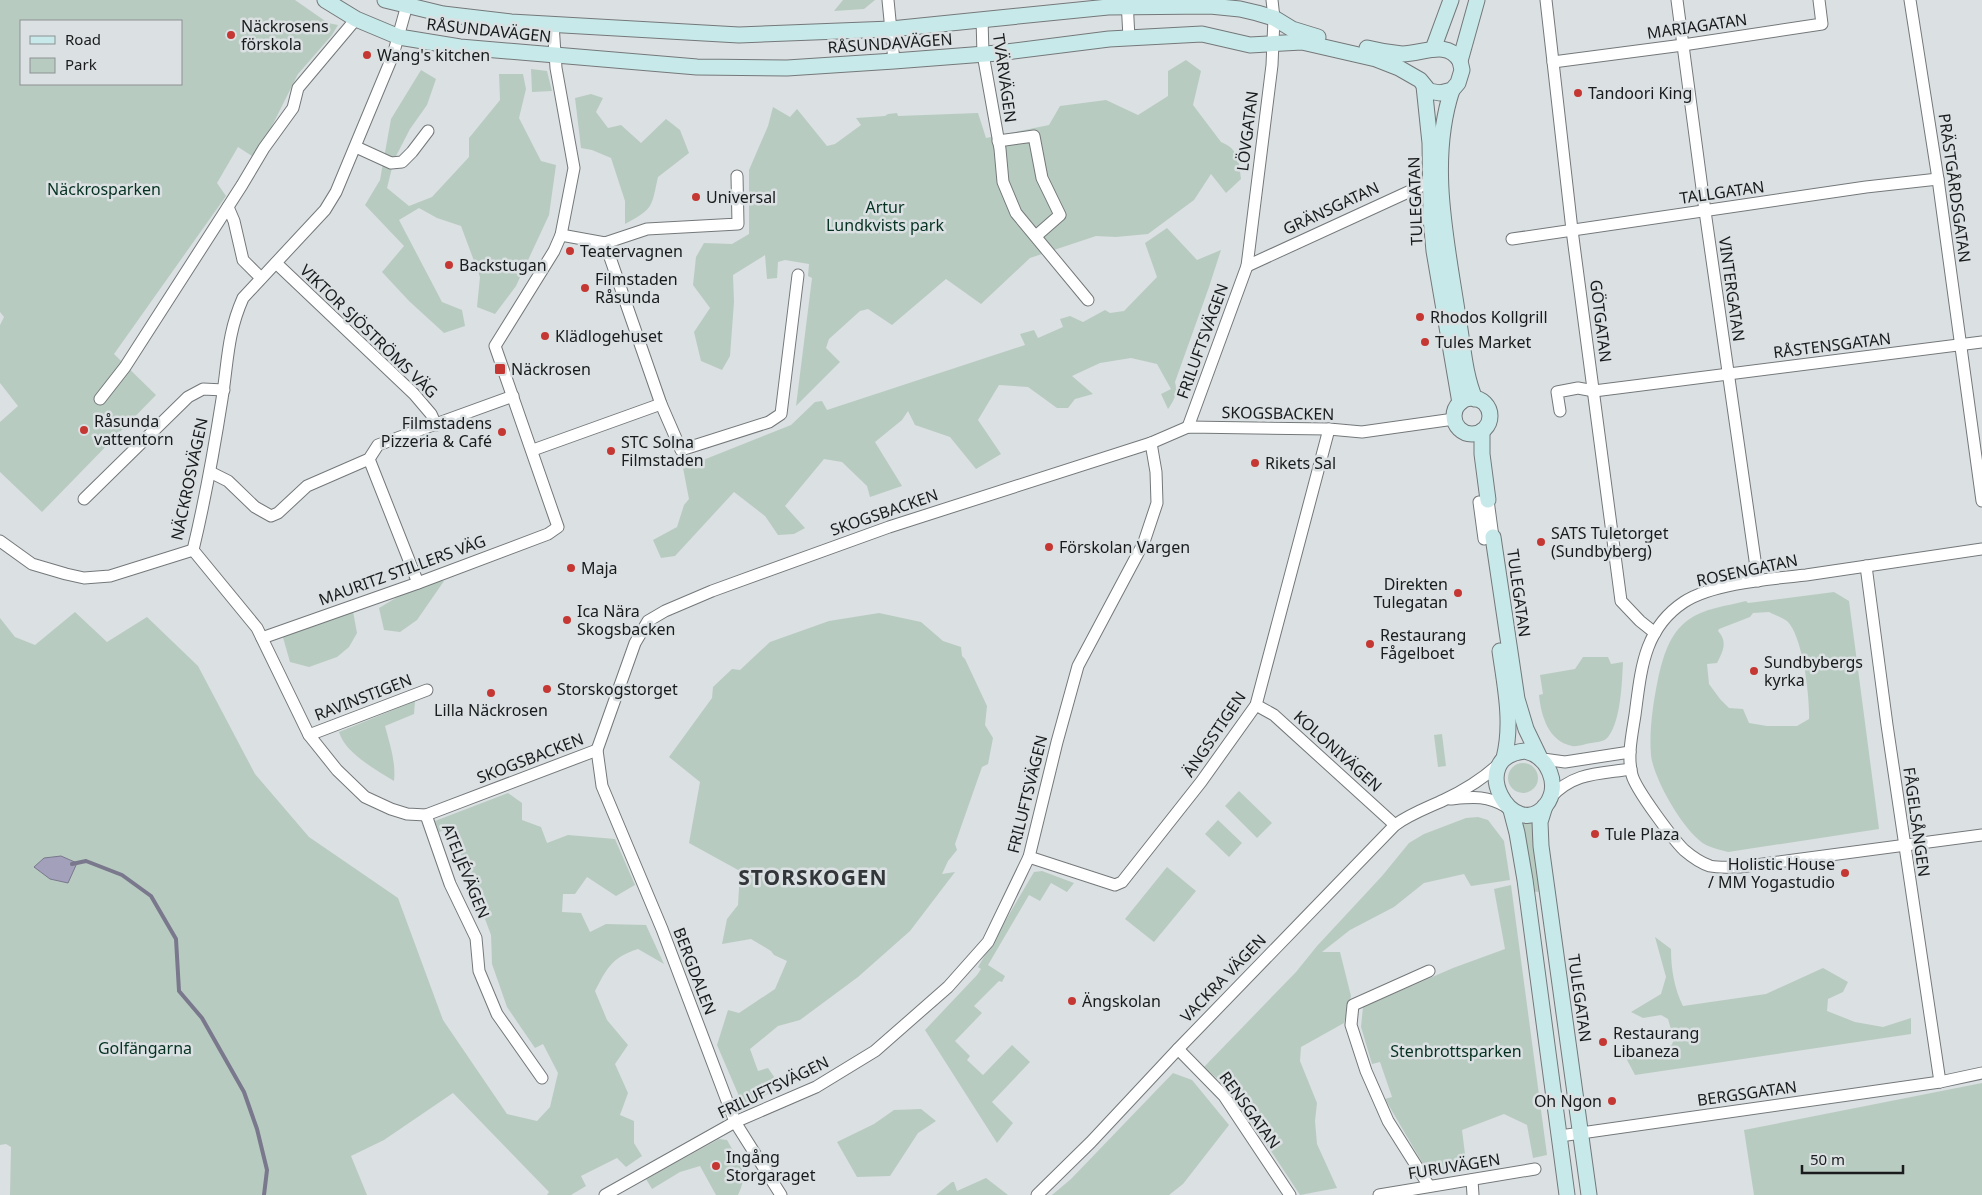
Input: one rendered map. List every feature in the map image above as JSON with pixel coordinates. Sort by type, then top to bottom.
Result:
[{"type":"street","name":"RÅSUNDAVÄGEN","points":[[325,0],[356,19],[399,37],[460,47],[697,67],[787,68],[983,54],[1129,38],[1202,34],[1250,44],[1302,42],[1376,59],[1400,68],[1434,92],[1452,90]]},
{"type":"street","name":"RÅSUNDAVÄGEN","points":[[385,0],[443,14],[511,22],[739,35],[891,29],[1127,3],[1210,6],[1240,9],[1274,18],[1292,29],[1303,33],[1376,50],[1403,54],[1440,48],[1450,51],[1460,61]]},
{"type":"street","points":[[888,0],[894,61]]},
{"type":"street","name":"LÖVGATAN","points":[[1247,266],[1273,43],[1274,18],[1272,0]]},
{"type":"street","points":[[1430,50],[1451,0]]},
{"type":"street","points":[[1452,90],[1461,77],[1460,61],[1477,0]]},
{"type":"street","name":"GÖTGATAN","points":[[1546,0],[1572,230],[1621,601],[1654,632]]},
{"type":"street","name":"VINTERGATAN","points":[[1677,0],[1758,581]]},
{"type":"street","name":"MARIAGATAN","points":[[1553,62],[1822,24],[1819,0]]},
{"type":"street","name":"PRÄSTGÅRDSGATAN","points":[[1910,0],[1938,179],[1982,501]]},
{"type":"street","points":[[1127,3],[1129,38]]},
{"type":"street","name":"NÄCKROSVÄGEN","points":[[0,541],[32,564],[84,578],[110,576],[193,550],[210,472],[224,390],[231,328],[236,314],[243,298],[325,210],[336,192],[399,37],[407,5]]},
{"type":"street","points":[[100,399],[125,367],[264,148],[293,108],[298,88],[356,19]]},
{"type":"street","name":"TVÄRVÄGEN","points":[[982,20],[983,54],[1003,182],[1016,213],[1088,300]]},
{"type":"street","points":[[553,24],[555,54],[574,168],[561,235],[554,251],[495,346],[532,450],[662,404]]},
{"type":"street","name":"TULEGATAN","points":[[1430,50],[1420,60],[1417,70],[1422,83],[1430,143],[1434,251],[1460,403]]},
{"type":"street","name":"TULEGATAN","points":[[1452,90],[1444,119],[1441,142],[1444,230],[1467,374],[1475,399],[1486,406],[1489,414],[1488,422],[1474,432],[1460,430],[1454,418]]},
{"type":"street","points":[[356,146],[391,163],[402,162],[428,131]]},
{"type":"street","name":"TVÄRVÄGEN","points":[[998,141],[1034,136],[1042,178],[1060,215],[1036,236]]},
{"type":"street","points":[[561,235],[605,243],[647,229],[738,224],[737,176]]},
{"type":"street","name":"TALLGATAN","points":[[1512,239],[1866,187],[1938,179]]},
{"type":"street","name":"GRÄNSGATAN","points":[[1247,266],[1430,182]]},
{"type":"street","points":[[228,207],[234,221],[243,260],[261,278]]},
{"type":"street","points":[[605,243],[662,404],[681,450],[769,422],[781,414],[798,274]]},
{"type":"street","name":"VIKTOR SJÖSTRÖMS VÄG","points":[[276,263],[414,394],[431,414],[436,424]]},
{"type":"street","name":"FRILUFTSVÄGEN","points":[[1188,427],[1247,266]]},
{"type":"street","name":"RÅSTENSGATAN","points":[[1560,411],[1557,392],[1578,388],[1594,391],[1982,342]]},
{"type":"street","name":"NÄCKROSVÄGEN","points":[[84,499],[188,397],[203,389],[224,390]]},
{"type":"street","points":[[210,472],[228,481],[255,507],[271,516],[278,513],[307,486],[369,459],[378,445],[513,396]]},
{"type":"street","points":[[1454,418],[1455,410],[1460,403],[1465,400],[1475,399]]},
{"type":"street","name":"SKOGSBACKEN","points":[[426,815],[597,750],[635,643],[648,621],[665,611],[712,591],[889,527],[1151,443],[1188,427],[1329,429],[1362,432],[1454,418]]},
{"type":"street","name":"ÄNGSSTIGEN","points":[[1029,857],[1115,885],[1122,882],[1202,782],[1256,706],[1329,429]]},
{"type":"street","name":"TULEGATAN","points":[[1474,432],[1474,457],[1484,501],[1489,538],[1508,715],[1507,742],[1502,761]]},
{"type":"street","name":"FRILUFTSVÄGEN","points":[[605,1195],[735,1122],[816,1088],[875,1051],[948,988],[988,942],[1029,857],[1078,666],[1144,542],[1157,503],[1156,472],[1151,443]]},
{"type":"street","name":"MAURITZ STILLERS VÄG","points":[[262,638],[418,583],[552,532],[558,527],[557,522],[532,450]]},
{"type":"street","points":[[369,459],[418,583]]},
{"type":"street","name":"TULEGATAN","points":[[1489,538],[1517,699],[1524,722],[1541,758]]},
{"type":"street","name":"ROSENGATAN","points":[[1631,769],[1630,752],[1642,661],[1654,632],[1675,609],[1698,595],[1758,581],[1982,549]]},
{"type":"street","name":"ATELJÉVÄGEN","points":[[193,550],[254,624],[310,735],[337,770],[365,797],[390,809],[407,814],[426,815],[450,884],[476,938],[479,971],[497,1014],[542,1078]]},
{"type":"street","name":"FÅGELSÅNGEN","points":[[1866,566],[1886,725],[1940,1082]]},
{"type":"street","name":"RAVINSTIGEN","points":[[310,735],[427,690]]},
{"type":"street","name":"KOLONIVÄGEN","points":[[1256,706],[1274,715],[1395,825]]},
{"type":"street","name":"BERGDALEN","points":[[597,750],[602,786],[662,929],[735,1122],[781,1195]]},
{"type":"street","points":[[1567,1195],[1525,880],[1517,833],[1509,808],[1500,796],[1497,782],[1502,761],[1510,754],[1525,751],[1541,758],[1565,762],[1630,752]]},
{"type":"street","points":[[1541,758],[1552,779],[1547,802]]},
{"type":"street","name":"VACKRA VÄGEN","points":[[1037,1195],[1091,1142],[1178,1048],[1395,825],[1423,809],[1446,799],[1484,776],[1502,761]]},
{"type":"street","points":[[1509,808],[1523,814],[1531,814],[1547,802],[1559,788],[1574,778],[1631,769],[1636,784],[1676,840],[1695,859],[1709,866],[1740,866],[1982,835]]},
{"type":"street","name":"VACKRA VÄGEN","points":[[1446,799],[1480,797],[1494,799],[1509,808]]},
{"type":"street","name":"TULEGATAN","points":[[1547,802],[1540,822],[1541,846],[1589,1195]]},
{"type":"street","points":[[1428,1186],[1388,1121],[1366,1072],[1351,1025],[1353,1005],[1429,971]]},
{"type":"street","name":"RENSGATAN","points":[[1178,1048],[1224,1096],[1290,1195]]},
{"type":"street","points":[[1940,1082],[1982,1073]]},
{"type":"street","name":"BERGSGATAN","points":[[1560,1136],[1940,1082]]},
{"type":"street","name":"FURUVÄGEN","points":[[1379,1195],[1535,1169]]},
{"type":"street","points":[[1472,1180],[1473,1195]]},
{"type":"green space","name":"Näckrosparken","points":[[0,0],[295,0],[328,23],[338,25],[332,35],[298,74],[268,134],[252,156],[238,147],[217,183],[226,196],[114,354],[156,395],[42,512],[0,472],[0,422],[18,406],[0,383],[0,325],[4,317],[0,312]]},
{"type":"green space","points":[[843,0],[875,0],[864,9],[834,11]]},
{"type":"green space","name":"Artur Lundkvists park","points":[[1186,60],[1201,71],[1193,105],[1221,142],[1235,152],[1239,162],[1241,179],[1226,193],[1211,174],[1194,200],[1148,234],[1116,237],[1096,236],[1030,258],[981,304],[946,279],[892,325],[868,309],[860,311],[829,339],[826,348],[840,362],[796,406],[812,278],[808,276],[809,264],[785,260],[778,262],[777,278],[767,279],[765,255],[733,275],[734,302],[730,356],[722,370],[701,361],[694,332],[710,308],[693,285],[696,257],[704,243],[732,244],[749,234],[749,170],[768,126],[773,107],[790,117],[797,109],[827,146],[835,144],[861,125],[856,118],[885,116],[897,113],[898,116],[978,113],[986,138],[1049,125],[1060,106],[1106,100],[1138,115],[1168,96],[1168,71]]},
{"type":"green space","points":[[531,69],[547,71],[552,91],[532,92]]},
{"type":"green space","points":[[421,70],[436,79],[427,105],[410,129],[394,160],[387,188],[409,206],[432,197],[469,157],[469,138],[500,100],[499,74],[523,74],[526,89],[519,118],[541,161],[556,165],[549,215],[516,286],[495,314],[477,307],[480,277],[461,226],[437,218],[419,208],[399,220],[442,302],[462,310],[465,326],[444,333],[409,301],[382,272],[404,246],[365,205],[380,180],[391,119]]},
{"type":"green space","points":[[591,94],[603,98],[596,112],[608,128],[621,125],[641,143],[666,119],[680,130],[689,153],[658,177],[650,206],[625,224],[625,201],[611,158],[592,150],[581,148],[575,98]]},
{"type":"green space","points":[[1167,228],[1197,260],[1221,250],[1175,382],[1175,397],[1168,409],[1161,394],[1171,389],[1157,364],[1131,358],[1100,363],[1072,376],[1093,394],[1075,399],[1068,408],[1057,408],[1028,387],[999,385],[978,420],[1001,454],[976,469],[950,437],[915,425],[908,411],[902,420],[875,442],[902,486],[870,497],[867,486],[842,462],[824,459],[785,506],[805,528],[794,534],[778,535],[765,516],[734,492],[675,556],[661,558],[653,540],[677,527],[684,505],[689,499],[683,468],[791,425],[815,402],[822,401],[827,410],[1025,345],[1020,334],[1034,330],[1038,338],[1063,327],[1060,319],[1070,316],[1083,322],[1105,310],[1110,313],[1124,311],[1157,277],[1145,243]]},
{"type":"green space","points":[[431,577],[444,581],[417,620],[400,632],[384,630],[379,608]]},
{"type":"green space","points":[[1834,592],[1849,601],[1879,829],[1728,852],[1708,846],[1698,839],[1689,830],[1671,804],[1657,777],[1651,755],[1651,727],[1655,698],[1658,679],[1668,646],[1681,626],[1694,616],[1716,608],[1746,601],[1748,603]],"holes":[[[1769,612],[1787,621],[1793,629],[1801,653],[1807,683],[1809,719],[1797,726],[1767,726],[1749,723],[1743,709],[1729,708],[1709,684],[1707,664],[1717,663],[1724,647],[1719,629],[1750,617],[1753,613]]]},
{"type":"green space","points":[[352,606],[357,633],[349,647],[337,657],[309,667],[290,662],[282,634]]},
{"type":"green space","name":"Golfängarna","points":[[75,612],[107,642],[147,617],[198,666],[255,774],[309,837],[398,898],[443,1020],[507,1114],[537,1121],[550,1107],[558,1073],[543,1044],[535,1048],[507,1007],[492,964],[491,935],[451,828],[439,832],[435,821],[508,793],[522,803],[522,820],[541,827],[547,843],[568,835],[615,839],[635,885],[616,896],[587,877],[575,894],[563,894],[562,912],[581,913],[590,932],[606,924],[646,925],[664,964],[638,949],[629,952],[611,964],[595,991],[607,1020],[628,1045],[615,1064],[628,1093],[620,1115],[634,1121],[634,1143],[642,1156],[626,1167],[617,1158],[581,1176],[586,1186],[571,1195],[547,1195],[549,1192],[453,1093],[384,1140],[351,1156],[367,1195],[10,1195],[11,1147],[6,1144],[0,1145],[0,618],[15,637],[35,645]]},
{"type":"green space","points":[[879,613],[921,622],[943,641],[961,647],[962,656],[987,706],[985,725],[993,738],[988,764],[982,767],[955,844],[957,850],[948,861],[942,874],[955,872],[910,931],[858,977],[800,1020],[778,1026],[750,1049],[758,1071],[768,1068],[781,1087],[760,1098],[742,1103],[717,1045],[728,1010],[739,1013],[775,989],[787,961],[774,955],[771,951],[751,939],[722,944],[727,919],[738,905],[740,871],[689,843],[700,782],[669,757],[712,698],[713,687],[732,669],[740,670],[770,642],[829,621]]},
{"type":"green space","points":[[1583,657],[1608,657],[1611,664],[1623,662],[1620,701],[1616,721],[1606,739],[1600,742],[1572,746],[1557,739],[1547,726],[1540,703],[1539,695],[1543,694],[1540,675],[1575,669]]},
{"type":"green space","points":[[415,701],[414,714],[385,726],[391,747],[394,781],[354,754],[339,732]]},
{"type":"green space","points":[[1442,734],[1446,766],[1438,767],[1434,735]]},
{"type":"green space","points":[[1523,763],[1529,764],[1537,772],[1537,784],[1529,792],[1523,793],[1517,792],[1509,784],[1508,778],[1509,772],[1517,764]]},
{"type":"green space","points":[[1239,791],[1272,823],[1257,838],[1225,806]]},
{"type":"green space","points":[[1535,816],[1545,891],[1534,892],[1520,818]]},
{"type":"green space","points":[[1478,817],[1488,820],[1504,841],[1510,880],[1471,886],[1464,874],[1424,883],[1394,907],[1350,930],[1322,952],[1340,952],[1351,996],[1344,1023],[1301,1047],[1300,1061],[1317,1103],[1315,1121],[1317,1144],[1337,1188],[1300,1195],[1232,1092],[1204,1067],[1296,972],[1409,843],[1424,834],[1466,818]]},
{"type":"green space","points":[[1218,820],[1242,843],[1229,857],[1205,834]]},
{"type":"green space","points":[[1167,867],[1196,891],[1154,942],[1125,919]]},
{"type":"green space","points":[[1042,871],[1074,883],[1067,892],[1051,883],[1040,901],[1029,895],[988,965],[1005,976],[1002,982],[999,981],[974,1006],[982,1013],[955,1041],[970,1056],[967,1060],[983,1075],[1012,1045],[1030,1062],[992,1102],[1013,1123],[997,1143],[925,1030],[977,975],[981,969],[978,967],[1034,872]]},
{"type":"green space","name":"Stenbrottsparken","points":[[1511,885],[1547,1155],[1533,1158],[1527,1125],[1504,1114],[1462,1130],[1467,1170],[1430,1176],[1385,1099],[1392,1097],[1380,1062],[1372,1064],[1361,1027],[1363,1007],[1453,968],[1505,949],[1494,889]]},
{"type":"green space","points":[[1655,937],[1671,949],[1674,978],[1683,1006],[1766,994],[1823,968],[1848,982],[1843,992],[1828,999],[1827,1011],[1855,1022],[1883,1027],[1911,1018],[1911,1034],[1635,1075],[1626,1058],[1669,1050],[1674,1040],[1668,1019],[1661,1015],[1643,1018],[1631,1012],[1661,994],[1666,977]]},
{"type":"green space","points":[[1173,1073],[1192,1080],[1229,1125],[1183,1184],[1169,1195],[1052,1195],[1071,1179]]},
{"type":"green space","points":[[1982,1083],[1982,1195],[1754,1195],[1744,1130]]},
{"type":"green space","points":[[921,1109],[936,1121],[918,1133],[890,1176],[857,1177],[837,1142],[874,1124],[894,1110]]},
{"type":"green space","points":[[719,1139],[727,1140],[741,1166],[743,1180],[738,1195],[716,1195],[700,1166],[680,1172],[652,1189],[646,1179]]},
{"type":"green space","points":[[986,1178],[1008,1195],[936,1195],[952,1182],[954,1182],[957,1191]]},
{"type":"shaded area","points":[[61,856],[77,863],[68,883],[50,879],[34,867],[44,858]]},
{"type":"waterway","points":[[72,864],[86,861],[122,875],[151,896],[176,939],[179,991],[202,1018],[244,1092],[257,1129],[267,1170],[264,1195]]},
{"type":"place","name":"Näckrosens förskola","points":[[231,35]]},
{"type":"place","name":"Wang's kitchen","points":[[367,55]]},
{"type":"place","name":"Tandoori King","points":[[1578,93]]},
{"type":"place","name":"Universal","points":[[696,197]]},
{"type":"place","name":"Teatervagnen","points":[[570,251]]},
{"type":"place","name":"Backstugan","points":[[449,265]]},
{"type":"place","name":"Filmstaden Råsunda","points":[[585,288]]},
{"type":"place","name":"Rhodos Kollgrill","points":[[1420,317]]},
{"type":"place","name":"Klädlogehuset","points":[[545,336]]},
{"type":"place","name":"Tules Market","points":[[1425,342]]},
{"type":"place","name":"Näckrosen","points":[[500,369]]},
{"type":"place","name":"Råsunda vattentorn","points":[[84,430]]},
{"type":"place","name":"Filmstadens Pizzeria & Café","points":[[502,432]]},
{"type":"place","name":"STC Solna Filmstaden","points":[[611,451]]},
{"type":"place","name":"Rikets Sal","points":[[1255,463]]},
{"type":"place","name":"SATS Tuletorget (Sundbyberg)","points":[[1541,542]]},
{"type":"place","name":"Förskolan Vargen","points":[[1049,547]]},
{"type":"place","name":"Maja","points":[[571,568]]},
{"type":"place","name":"Direkten Tulegatan","points":[[1458,593]]},
{"type":"place","name":"Ica Nära Skogsbacken","points":[[567,620]]},
{"type":"place","name":"Restaurang Fågelboet","points":[[1370,644]]},
{"type":"place","name":"Sundbybergs kyrka","points":[[1754,671]]},
{"type":"place","name":"Storskogstorget","points":[[547,689]]},
{"type":"place","name":"Lilla Näckrosen","points":[[491,693]]},
{"type":"place","name":"Tule Plaza","points":[[1595,834]]},
{"type":"place","name":"Holistic House / MM Yogastudio","points":[[1845,873]]},
{"type":"place","name":"Ängskolan","points":[[1072,1001]]},
{"type":"place","name":"Restaurang Libaneza","points":[[1603,1042]]},
{"type":"place","name":"Oh Ngon","points":[[1612,1101]]},
{"type":"place","name":"Ingång Storgaraget","points":[[716,1166]]},
{"type":"district","name":"STORSKOGEN","points":[[813,877]]}]
